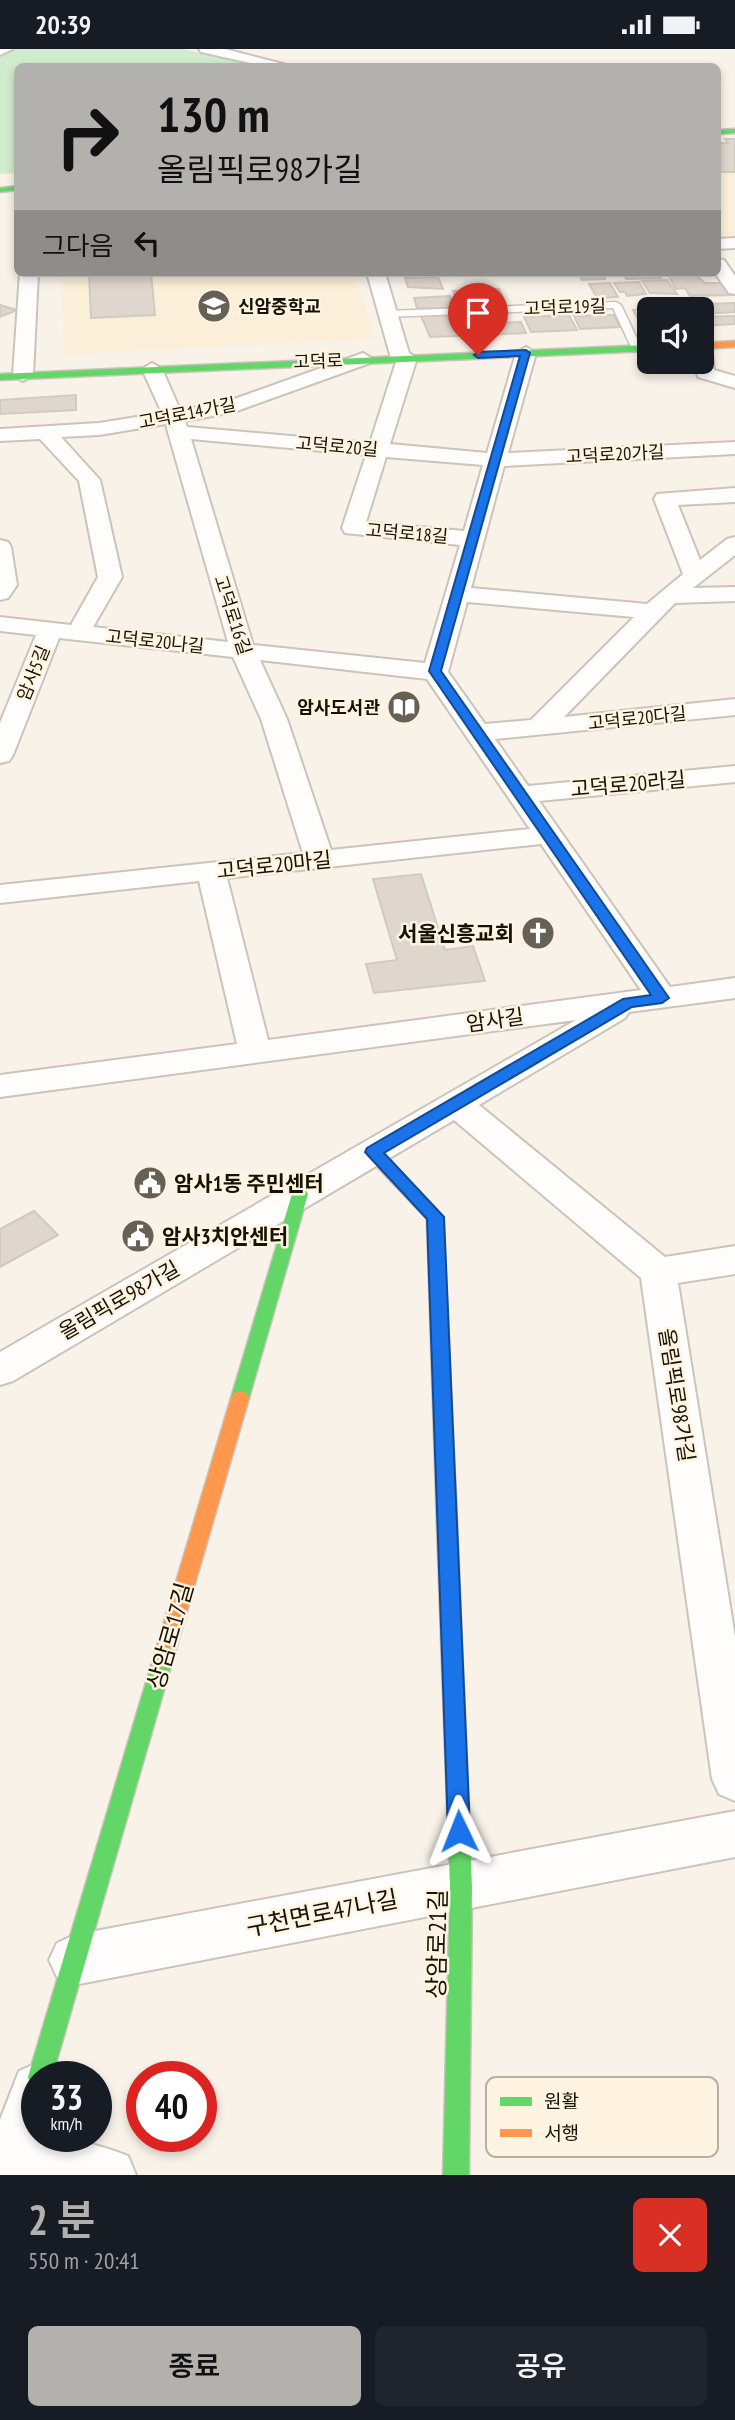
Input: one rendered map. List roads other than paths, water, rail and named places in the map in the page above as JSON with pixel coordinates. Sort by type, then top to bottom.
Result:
[{"type":"street","points":[[0,51],[6,49]]},
{"type":"street","points":[[206,49],[271,63]]},
{"type":"street","points":[[721,268],[735,289]]},
{"type":"street","points":[[10,278],[16,277]]},
{"type":"street","points":[[23,375],[29,277]]},
{"type":"street","points":[[377,277],[404,358]]},
{"type":"street","points":[[714,345],[735,344]]},
{"type":"street","name":"고덕로","points":[[0,377],[363,359],[637,349]]},
{"type":"street","points":[[526,353],[435,671],[549,835],[645,1000]]},
{"type":"street","name":"고덕로18길","points":[[404,358],[379,450],[353,528],[473,539]]},
{"type":"street","name":"고덕로14가길","points":[[0,435],[176,425],[363,359]]},
{"type":"street","name":"고덕로16길","points":[[152,369],[176,425],[243,651],[274,719],[320,860]]},
{"type":"street","points":[[708,374],[735,382]]},
{"type":"street","name":"고덕로20길","points":[[176,425],[379,450],[495,460]]},
{"type":"street","points":[[46,433],[89,480],[110,577],[78,633]]},
{"type":"street","name":"고덕로20가길","points":[[495,460],[735,448]]},
{"type":"street","points":[[695,576],[665,499],[735,495]]},
{"type":"street","name":"고덕로20다길","points":[[538,727],[661,604],[735,544]]},
{"type":"street","points":[[0,547],[5,585],[0,593]]},
{"type":"street","points":[[457,594],[661,604],[735,594]]},
{"type":"street","name":"고덕로20나길","points":[[0,624],[435,671]]},
{"type":"street","name":"암사5길","points":[[0,755],[50,630]]},
{"type":"street","name":"고덕로20다길","points":[[478,733],[735,707]]},
{"type":"street","name":"고덕로20라길","points":[[520,795],[735,774]]},
{"type":"street","name":"고덕로20마길","points":[[0,894],[549,835]]},
{"type":"street","points":[[211,871],[255,1052]]},
{"type":"street","name":"암사길","points":[[0,1086],[735,988]]},
{"type":"street","name":"올림픽로98가길","points":[[0,1370],[456,1104],[645,1000]]},
{"type":"street","points":[[456,1104],[658,1272],[735,1261]]},
{"type":"street","name":"상암로21길","points":[[373,1152],[435,1217],[461,1887],[456,2175]]},
{"type":"street","name":"상암로17길","points":[[45,2061],[300,1194]]},
{"type":"street","name":"올림픽로98가길","points":[[658,1272],[735,1779]]},
{"type":"street","name":"구천면로47나길","points":[[74,1960],[735,1834]]},
{"type":"street","points":[[21,2130],[10,2158],[109,2175]]},
{"type":"lane","name":"고덕로19길","points":[[388,314],[616,305]]},
{"type":"lane","name":"고덕로","points":[[616,305],[637,339]]},
{"type":"place","name":"신암중학교","points":[[214,306]]},
{"type":"place","name":"암사도서관","points":[[404,707]]},
{"type":"place","name":"서울신흥교회","points":[[538,933]]},
{"type":"place","name":"암사1동 주민센터","points":[[150,1183]]},
{"type":"place","name":"암사3치안센터","points":[[138,1236]]}]
